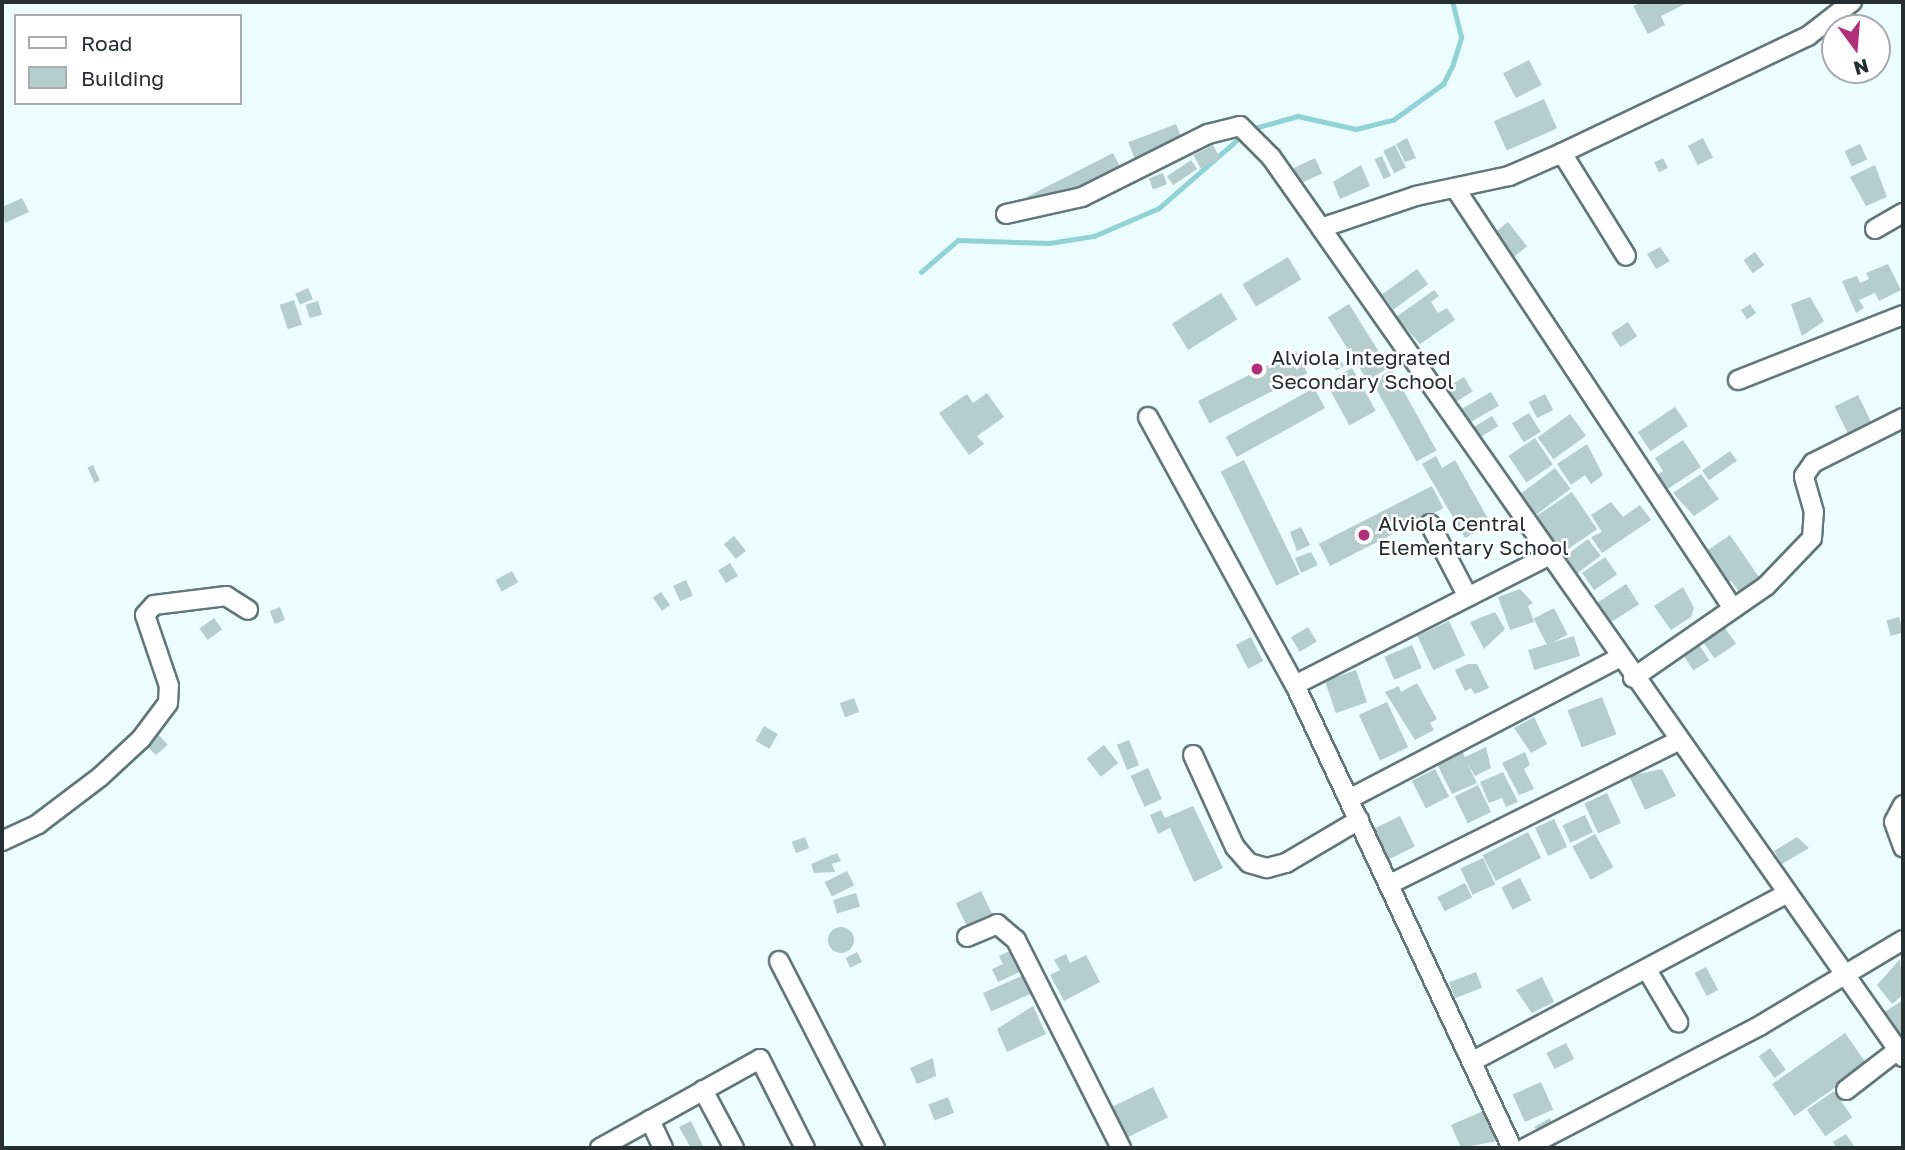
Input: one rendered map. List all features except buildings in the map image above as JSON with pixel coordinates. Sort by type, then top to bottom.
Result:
[{"type":"street","points":[[1321,228],[1455,188],[1509,176],[1808,36],[1852,2]]},
{"type":"street","points":[[1006,214],[1082,197],[1208,134],[1240,126],[1271,157],[1633,678],[1901,1053],[1846,1090]]},
{"type":"street","points":[[1562,153],[1626,256]]},
{"type":"street","points":[[1455,188],[1732,607]]},
{"type":"street","points":[[1875,229],[1903,212]]},
{"type":"street","points":[[1738,380],[1903,315]]},
{"type":"street","points":[[1148,417],[1294,685],[1392,883],[1513,1148]]},
{"type":"street","points":[[1633,678],[1766,586],[1812,538],[1814,512],[1804,476],[1813,463],[1903,418]]},
{"type":"street","points":[[1430,524],[1468,597]]},
{"type":"street","points":[[1294,685],[1548,556]]},
{"type":"street","points":[[2,841],[74,797],[141,739],[168,703],[169,687],[145,615],[154,605],[226,596],[248,610]]},
{"type":"street","points":[[1349,799],[1619,658]]},
{"type":"street","points":[[1392,883],[1678,741]]},
{"type":"street","points":[[1193,755],[1235,847],[1249,863],[1267,868],[1286,863],[1359,820]]},
{"type":"street","points":[[1903,805],[1894,822],[1903,847]]},
{"type":"street","points":[[1473,1061],[1787,893]]},
{"type":"street","points":[[967,937],[997,924],[1016,940],[1121,1148]]},
{"type":"street","points":[[1525,1148],[1847,976],[1903,940]]},
{"type":"street","points":[[779,961],[875,1148]]},
{"type":"street","points":[[1647,970],[1678,1022]]},
{"type":"street","points":[[600,1148],[760,1059],[805,1148]]},
{"type":"street","points":[[704,1090],[734,1148]]},
{"type":"street","points":[[650,1120],[663,1148]]},
{"type":"waterway","points":[[1251,129],[1298,116],[1356,129],[1393,120],[1443,84],[1453,64],[1461,37],[1452,2]]},
{"type":"waterway","points":[[921,272],[958,240],[1049,243],[1094,236],[1159,208],[1244,134]]},
{"type":"place","name":"Alviola Integrated Secondary School","points":[[1257,369]]},
{"type":"place","name":"Alviola Central Elementary School","points":[[1364,535]]}]
